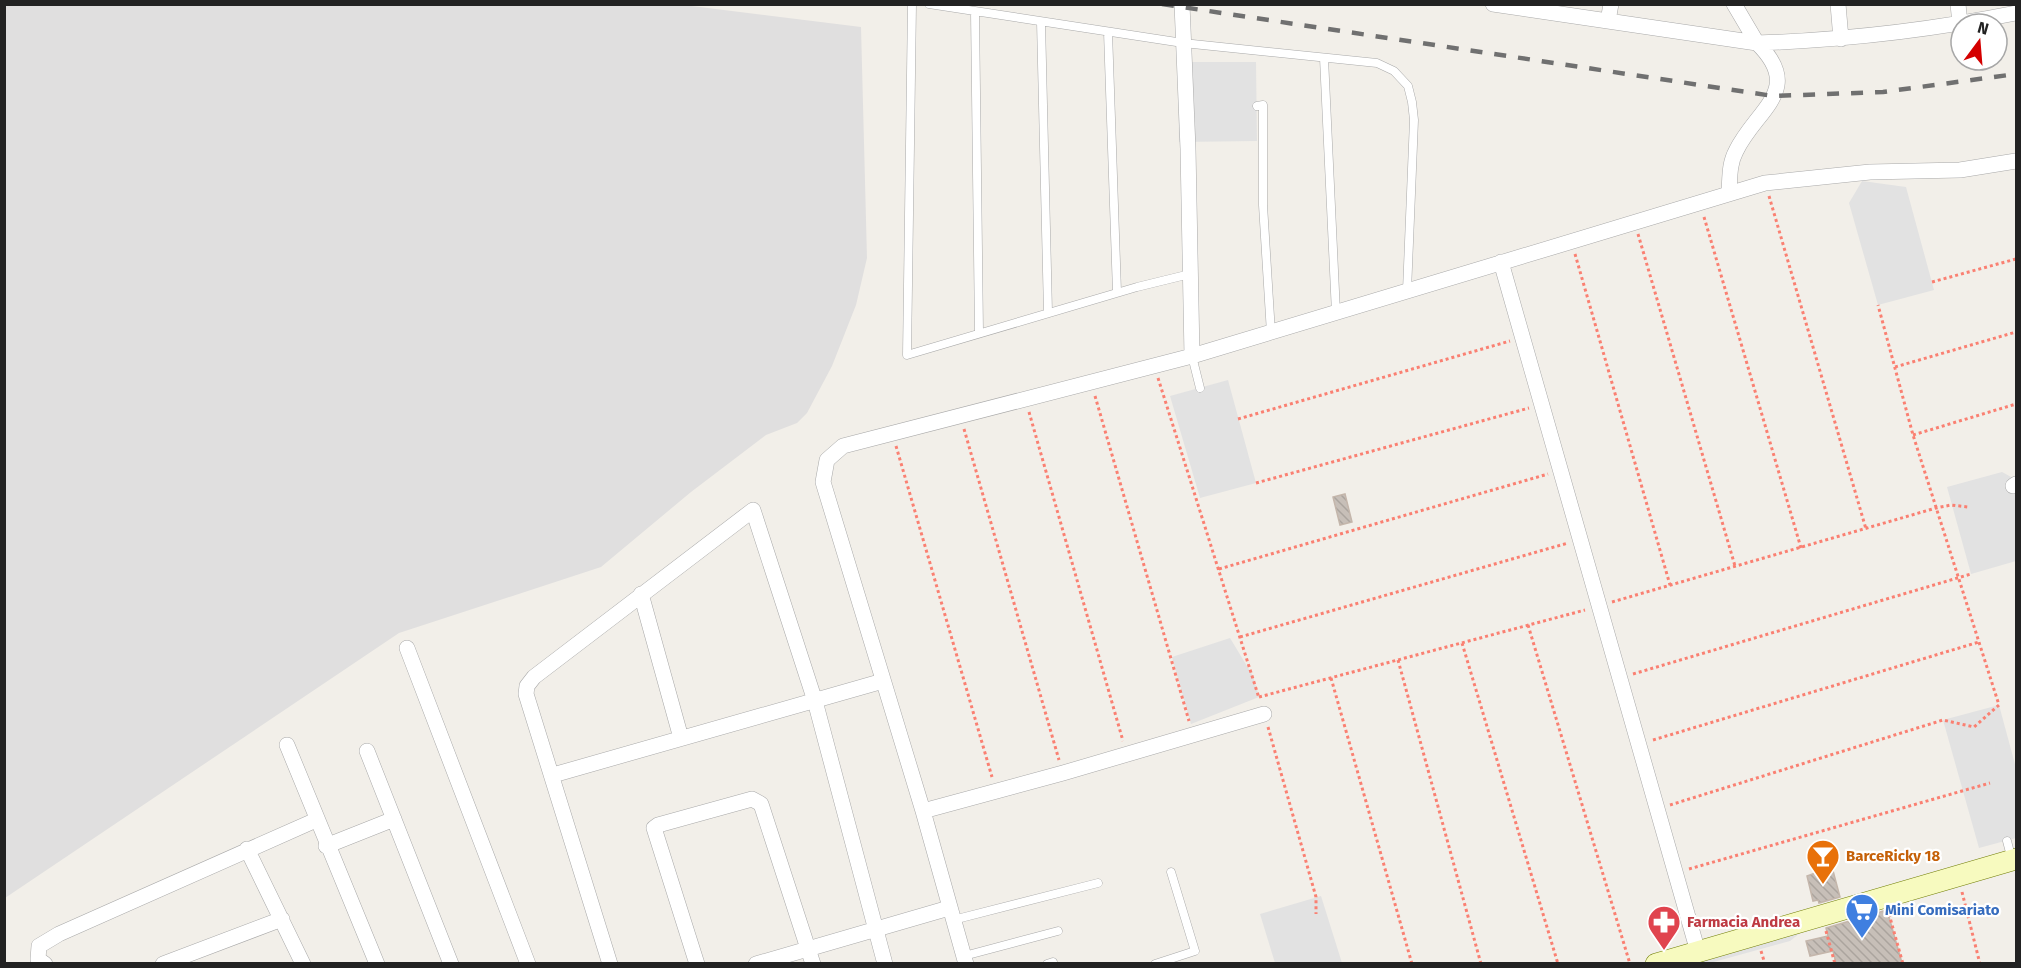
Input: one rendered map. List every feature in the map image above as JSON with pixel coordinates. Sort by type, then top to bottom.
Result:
[{"type":"street","points":[[1182,4],[1192,357]]},
{"type":"street","points":[[1493,4],[1757,43],[1840,39],[1949,25]]},
{"type":"street","points":[[1608,21],[1611,4]]},
{"type":"street","points":[[1729,192],[1735,153],[1770,103],[1777,81],[1772,58],[1757,43],[1734,4]]},
{"type":"street","points":[[1838,4],[1840,39]]},
{"type":"street","points":[[965,960],[923,811],[823,482],[827,460],[843,446],[1192,357],[1699,201],[1765,183],[1960,170],[2016,161]]},
{"type":"street","points":[[1501,262],[1698,951]]},
{"type":"street","points":[[610,963],[526,694],[527,686],[534,677],[753,510],[815,701],[885,963]]},
{"type":"street","points":[[641,594],[681,738]]},
{"type":"street","points":[[407,648],[528,963]]},
{"type":"street","points":[[553,775],[883,681]]},
{"type":"street","points":[[923,811],[1264,714]]},
{"type":"street","points":[[287,745],[326,846],[376,963]]},
{"type":"street","points":[[367,751],[451,963]]},
{"type":"street","points":[[697,963],[654,828],[752,799],[761,804],[813,963]]},
{"type":"street","points":[[326,846],[394,819]]},
{"type":"street","points":[[45,963],[38,958],[36,952],[39,946],[59,934],[316,820]]},
{"type":"street","points":[[247,849],[303,963]]},
{"type":"street","points":[[1656,963],[1958,876],[2012,853]]},
{"type":"street","points":[[756,963],[876,929],[951,914]]},
{"type":"street","points":[[163,963],[282,919]]},
{"type":"lane","points":[[912,4],[907,355],[1117,292],[1190,274]]},
{"type":"lane","points":[[930,4],[1183,43],[1377,63],[1394,71],[1408,86],[1414,120],[1407,291]]},
{"type":"lane","points":[[975,12],[979,332]]},
{"type":"lane","points":[[1041,22],[1048,312]]},
{"type":"lane","points":[[1108,32],[1117,292]]},
{"type":"lane","points":[[1324,58],[1336,313]]},
{"type":"lane","points":[[1257,106],[1263,105],[1263,205],[1271,333]]},
{"type":"lane","points":[[1192,357],[1200,388]]},
{"type":"lane","points":[[1155,963],[1195,951],[1171,872]]},
{"type":"lane","points":[[951,914],[1098,883]]},
{"type":"lane","points":[[965,960],[1058,931]]},
{"type":"path","points":[[1765,183],[1866,529]]},
{"type":"path","points":[[1699,201],[1801,548]]},
{"type":"path","points":[[1634,221],[1735,566]]},
{"type":"path","points":[[1571,241],[1671,585]]},
{"type":"path","points":[[1932,282],[2016,259]]},
{"type":"path","points":[[1658,809],[1943,720],[1974,727],[1999,705],[1913,435],[1878,305]]},
{"type":"path","points":[[1895,367],[2016,332]]},
{"type":"path","points":[[1238,419],[1523,338]]},
{"type":"path","points":[[1154,366],[1259,697],[1316,897],[1316,914]]},
{"type":"path","points":[[1091,382],[1193,734]]},
{"type":"path","points":[[1025,399],[1126,754]]},
{"type":"path","points":[[1256,483],[1542,404]]},
{"type":"path","points":[[1913,435],[2016,404]]},
{"type":"path","points":[[960,416],[1063,773]]},
{"type":"path","points":[[892,433],[997,791]]},
{"type":"path","points":[[1219,569],[1561,470]]},
{"type":"path","points":[[1259,697],[1600,606],[1936,508],[1951,505],[1968,507]]},
{"type":"path","points":[[1240,637],[1581,539]]},
{"type":"path","points":[[1621,678],[1971,574]]},
{"type":"path","points":[[1528,625],[1630,963]]},
{"type":"path","points":[[1640,744],[1979,642]]},
{"type":"path","points":[[1462,643],[1558,963]]},
{"type":"path","points":[[1398,660],[1481,963]]},
{"type":"path","points":[[1331,678],[1412,963]]},
{"type":"path","points":[[1676,872],[1990,783]]},
{"type":"path","points":[[1958,876],[1980,963]]},
{"type":"path","points":[[1884,897],[1903,963]]},
{"type":"path","points":[[1822,915],[1835,963]]},
{"type":"shaded area","points":[[676,4],[861,27],[867,258],[856,305],[832,366],[807,413],[797,423],[766,435],[691,492],[601,567],[399,633],[5,898],[5,5]]},
{"type":"shaded area","points":[[1178,62],[1256,62],[1257,141],[1179,142]]},
{"type":"shaded area","points":[[1862,181],[1906,187],[1934,290],[1878,305],[1849,203]]},
{"type":"shaded area","points":[[1228,380],[1256,483],[1200,498],[1170,396]]},
{"type":"shaded area","points":[[2002,472],[2013,478],[2016,493],[2016,561],[1971,574],[1947,487]]},
{"type":"shaded area","points":[[1230,638],[1253,676],[1259,697],[1191,724],[1172,657]]},
{"type":"shaded area","points":[[1999,705],[2016,768],[2016,838],[1979,848],[1943,720]]},
{"type":"shaded area","points":[[1321,896],[1342,963],[1275,963],[1260,914]]},
{"type":"shaded area","points":[[1818,919],[1790,941],[1710,963],[1667,964]]},
{"type":"building","points":[[1345,494],[1352,522],[1340,525],[1333,497]]},
{"type":"building","name":"BarceRicky 18","points":[[1832,867],[1840,897],[1819,903],[1818,900],[1813,901],[1807,876]]},
{"type":"building","name":"Mini Comisariato","points":[[1887,910],[1902,963],[1836,963],[1833,951],[1810,956],[1806,941],[1828,936],[1826,928]]},
{"type":"railway","points":[[1162,4],[1773,96],[1883,92],[2016,74]]},
{"type":"place","name":"BarceRicky 18","points":[[1823,885]]},
{"type":"place","name":"Mini Comisariato","points":[[1862,939]]},
{"type":"place","name":"Farmacia Andrea","points":[[1664,951]]}]
